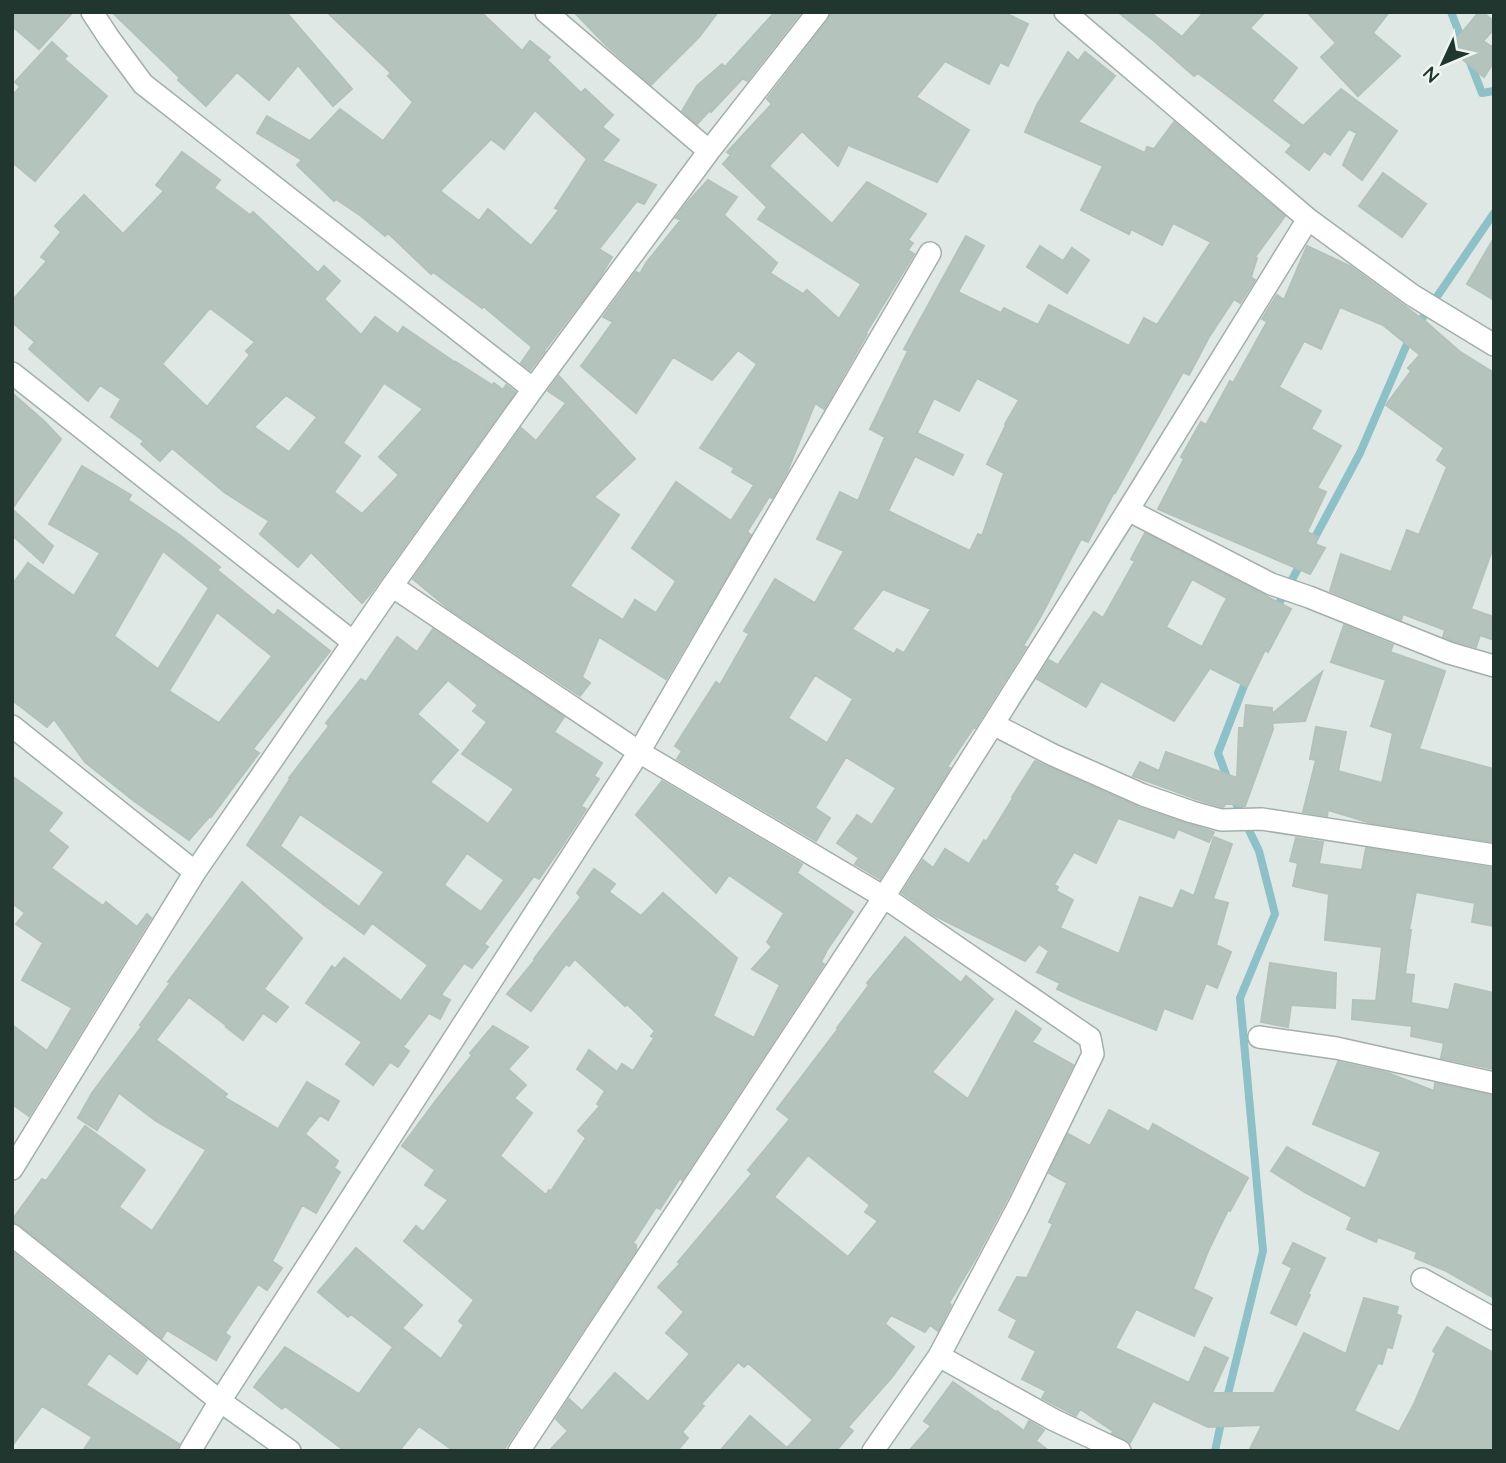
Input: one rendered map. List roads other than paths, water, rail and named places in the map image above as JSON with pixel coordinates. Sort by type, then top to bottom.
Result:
[{"type":"street","points":[[92,12],[143,84],[533,388]]},
{"type":"street","points":[[546,12],[709,151]]},
{"type":"street","points":[[12,1169],[19,1143],[195,872],[392,586],[533,388],[709,151],[818,12]]},
{"type":"street","points":[[1065,12],[1308,219],[1412,295],[1494,345]]},
{"type":"street","points":[[519,1451],[884,897],[1308,219]]},
{"type":"street","points":[[190,1451],[639,752],[930,253]]},
{"type":"street","points":[[12,373],[353,642]]},
{"type":"street","points":[[1128,510],[1271,584],[1449,653],[1494,666]]},
{"type":"street","points":[[392,586],[639,752],[884,897],[1090,1038],[1093,1054],[1018,1207],[939,1356],[873,1451]]},
{"type":"street","points":[[993,724],[1053,755],[1143,794],[1221,820],[1262,819],[1494,855]]},
{"type":"street","points":[[12,726],[195,872]]},
{"type":"street","points":[[1259,1037],[1336,1048],[1494,1083]]},
{"type":"street","points":[[12,1235],[220,1401],[290,1451]]},
{"type":"street","points":[[1422,1279],[1494,1320]]},
{"type":"street","points":[[939,1356],[1054,1420],[1120,1451]]},
{"type":"waterway","points":[[1451,12],[1464,45]]},
{"type":"waterway","points":[[1468,57],[1482,93],[1494,91]]},
{"type":"waterway","points":[[1417,326],[1494,213]]},
{"type":"waterway","points":[[1312,543],[1360,453],[1410,337]]},
{"type":"waterway","points":[[1275,611],[1302,561]]},
{"type":"waterway","points":[[1229,783],[1218,753],[1247,678]]},
{"type":"waterway","points":[[1226,1402],[1263,1251],[1240,998],[1275,914],[1259,851],[1234,799]]},
{"type":"waterway","points":[[1215,1451],[1222,1418]]}]
